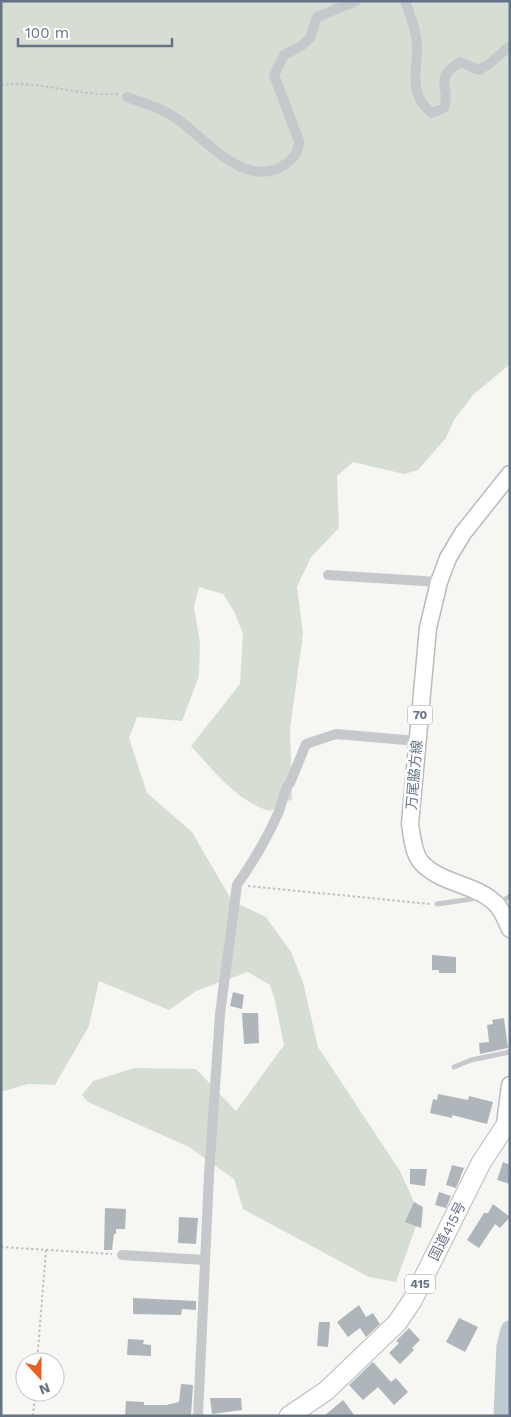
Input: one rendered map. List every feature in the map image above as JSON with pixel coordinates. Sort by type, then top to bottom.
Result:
[{"type":"highway","name":"国道415号","points":[[289,1416],[326,1391],[397,1323],[412,1301],[481,1163],[508,1122]]},
{"type":"main road","name":"万尾脇方線","points":[[510,474],[462,533],[448,558],[439,582],[428,628],[410,824],[415,851],[419,860],[432,872],[477,892],[503,900],[505,916],[510,929]]},
{"type":"main road","points":[[508,1122],[510,1085]]},
{"type":"street","points":[[127,97],[171,114],[227,160],[246,169],[264,172],[281,168],[292,159],[299,148],[299,141],[274,75],[278,66],[284,55],[301,46],[310,38],[317,17],[356,1]]},
{"type":"street","points":[[405,1],[417,47],[414,84],[423,106],[432,112],[444,108],[446,103],[444,82],[448,70],[460,62],[480,70],[490,64],[510,46]]},
{"type":"street","points":[[328,574],[439,582]]},
{"type":"street","points":[[198,1416],[209,1175],[220,1014],[237,885],[280,810],[287,786],[306,744],[336,734],[417,741]]},
{"type":"street","points":[[122,1255],[205,1260]]},
{"type":"lane","points":[[438,904],[472,899],[477,892]]},
{"type":"lane","points":[[454,1067],[471,1060],[510,1052]]},
{"type":"path","points":[[1,85],[28,84],[68,91],[105,95],[119,94],[127,97]]},
{"type":"path","points":[[237,885],[438,904]]},
{"type":"path","points":[[1,1247],[122,1255]]},
{"type":"path","points":[[38,1352],[46,1250]]},
{"type":"path","points":[[33,1416],[34,1402]]},
{"type":"shaded area","points":[[1,1],[510,1],[510,364],[473,395],[454,420],[446,438],[418,470],[404,474],[353,462],[337,476],[339,528],[311,557],[297,587],[303,634],[290,729],[292,799],[270,811],[258,806],[236,793],[191,746],[240,684],[243,634],[234,611],[223,594],[199,587],[194,607],[200,643],[199,676],[182,721],[137,717],[129,738],[147,793],[192,832],[232,901],[266,917],[291,952],[303,982],[318,1047],[400,1171],[420,1215],[396,1282],[369,1277],[243,1209],[234,1179],[189,1147],[88,1102],[82,1095],[93,1081],[134,1068],[196,1069],[236,1111],[284,1045],[270,985],[248,972],[196,991],[169,1010],[99,981],[89,1026],[55,1085],[28,1084],[1,1092]]},
{"type":"building","points":[[432,955],[456,957],[456,973],[439,973],[439,970],[432,970]]},
{"type":"building","points":[[233,992],[244,995],[242,1009],[230,1006]]},
{"type":"building","points":[[242,1013],[258,1013],[259,1043],[244,1044]]},
{"type":"building","points":[[504,1018],[508,1048],[480,1054],[479,1043],[489,1042],[487,1025],[493,1024],[492,1020]]},
{"type":"building","points":[[438,1094],[468,1100],[469,1096],[493,1102],[487,1124],[452,1115],[452,1118],[430,1113],[433,1099],[437,1100]]},
{"type":"building","points":[[503,1162],[510,1165],[510,1184],[497,1180]]},
{"type":"building","points":[[452,1165],[464,1168],[456,1188],[446,1185]]},
{"type":"building","points":[[410,1169],[427,1169],[425,1186],[410,1184]]},
{"type":"building","points":[[439,1192],[451,1196],[446,1208],[435,1205]]},
{"type":"building","points":[[414,1202],[423,1207],[421,1228],[405,1222]]},
{"type":"building","points":[[493,1204],[510,1217],[500,1228],[495,1224],[479,1248],[467,1240],[484,1213],[488,1213]]},
{"type":"building","points":[[105,1208],[126,1209],[125,1229],[116,1229],[112,1250],[104,1250]]},
{"type":"building","points":[[179,1217],[198,1218],[196,1244],[178,1243]]},
{"type":"building","points":[[133,1298],[196,1301],[196,1310],[182,1309],[181,1315],[133,1314]]},
{"type":"building","points":[[359,1305],[366,1317],[373,1313],[380,1324],[366,1337],[360,1328],[348,1337],[337,1322]]},
{"type":"building","points":[[459,1318],[478,1327],[465,1352],[446,1342]]},
{"type":"building","points":[[319,1322],[330,1322],[328,1347],[317,1346]]},
{"type":"building","points":[[409,1328],[420,1340],[412,1348],[414,1350],[400,1364],[389,1353],[399,1343],[396,1341]]},
{"type":"building","points":[[128,1339],[144,1340],[143,1344],[151,1345],[151,1356],[127,1355]]},
{"type":"building","points":[[373,1362],[391,1382],[396,1378],[408,1392],[394,1405],[378,1387],[363,1400],[349,1385]]},
{"type":"building","points":[[181,1384],[193,1385],[191,1416],[125,1416],[126,1401],[144,1402],[144,1405],[166,1405],[179,1402]]},
{"type":"building","points":[[210,1398],[241,1398],[242,1410],[212,1414]]},
{"type":"building","points":[[343,1400],[355,1416],[324,1416]]},
{"type":"waterway","points":[[503,1416],[506,1346],[510,1330]]}]
